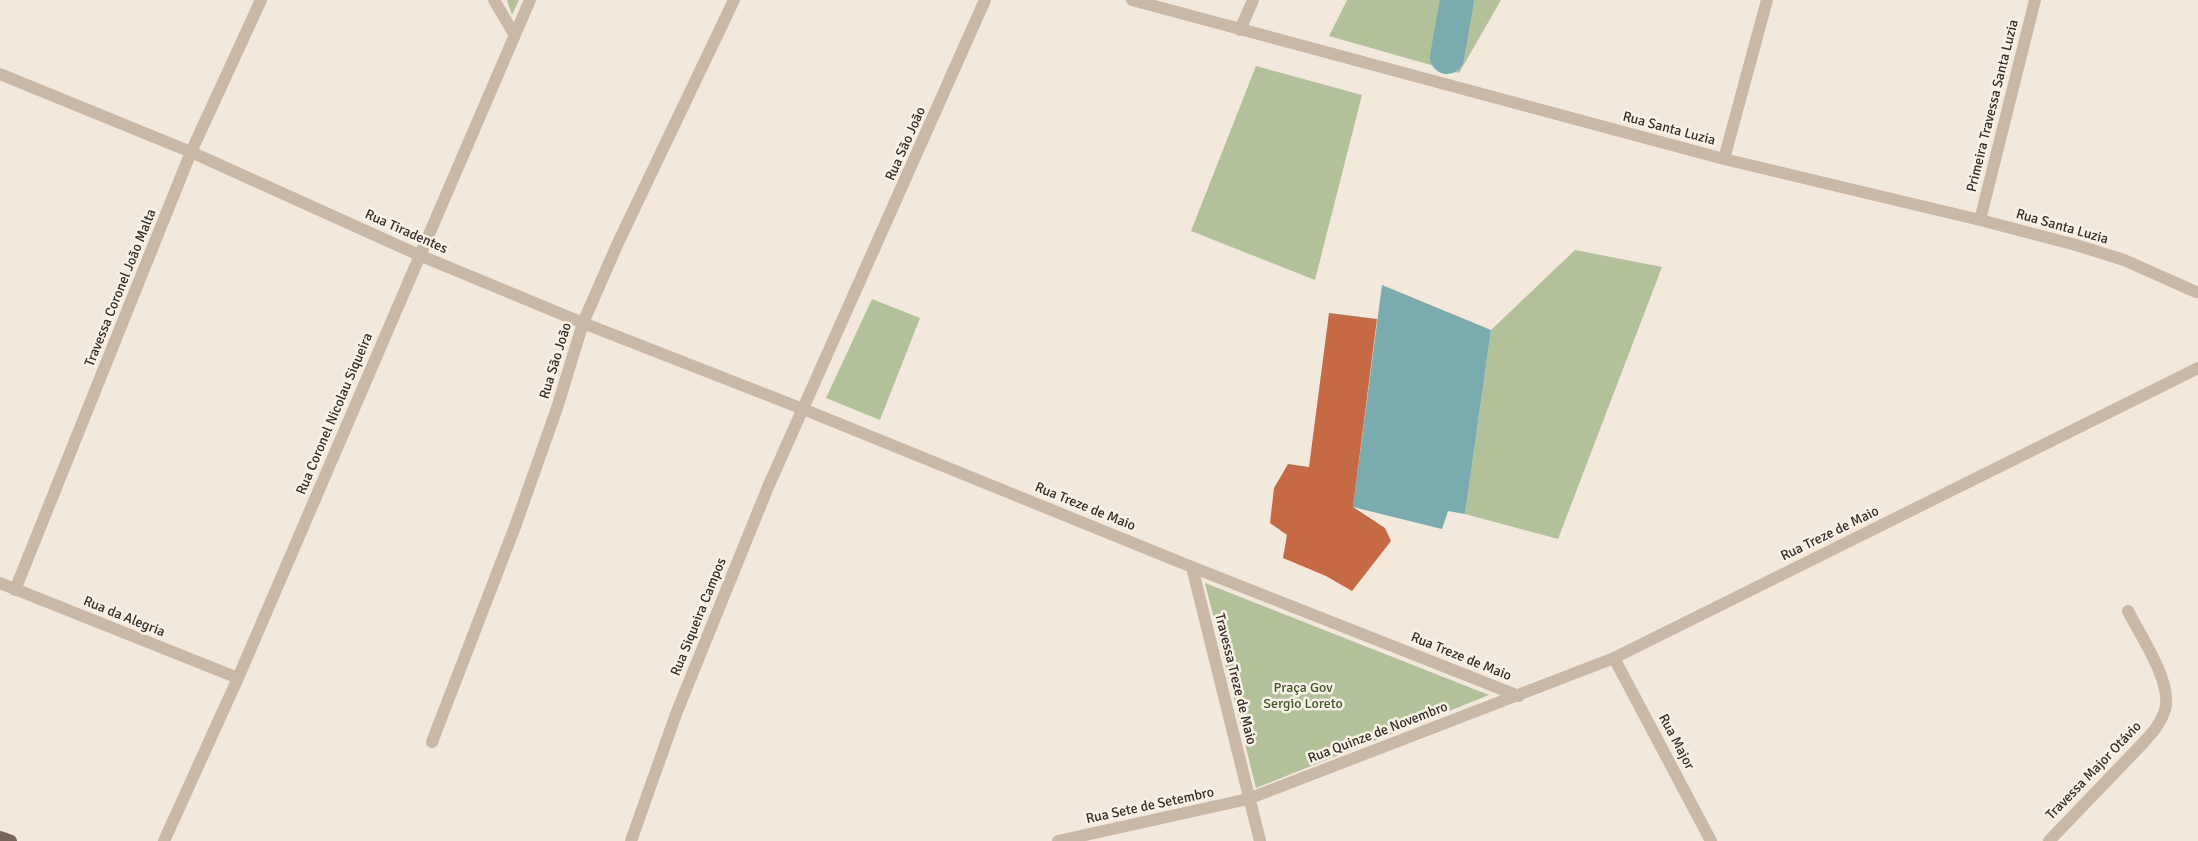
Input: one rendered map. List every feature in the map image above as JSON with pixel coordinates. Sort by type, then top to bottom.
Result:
[{"type":"main road","points":[[0,837],[11,841]]},
{"type":"street","name":"Travessa Coronel João Malta","points":[[15,590],[191,152],[261,0]]},
{"type":"street","points":[[494,0],[514,34]]},
{"type":"street","name":"Rua Coronel Nicolau Siqueira","points":[[164,841],[238,678],[530,0]]},
{"type":"street","name":"Rua São João","points":[[432,742],[526,496],[557,408],[583,324],[617,245],[734,0]]},
{"type":"street","name":"Rua São João","points":[[803,409],[985,0]]},
{"type":"street","name":"Rua Santa Luzia","points":[[1132,0],[1724,159],[1980,220],[2124,260],[2197,293]]},
{"type":"street","points":[[1240,30],[1253,0]]},
{"type":"street","points":[[1724,159],[1767,0]]},
{"type":"street","name":"Primeira Travessa Santa Luzia","points":[[1980,220],[2035,0]]},
{"type":"street","name":"Rua Tiradentes","points":[[0,74],[191,152],[420,255],[583,324],[803,409]]},
{"type":"street","name":"Rua Treze de Maio","points":[[803,409],[1192,567],[1519,696],[1614,658],[2198,368]]},
{"type":"street","name":"Rua Siqueira Campos","points":[[632,841],[676,714],[768,487],[803,409]]},
{"type":"street","name":"Travessa Treze de Maio","points":[[1192,567],[1248,799],[1260,841]]},
{"type":"street","name":"Rua da Alegria","points":[[0,583],[238,678]]},
{"type":"street","name":"Travessa Major Otávio","points":[[2049,841],[2157,728],[2166,709],[2166,696],[2162,680],[2128,611]]},
{"type":"street","name":"Rua Major","points":[[1614,658],[1712,841]]},
{"type":"street","name":"Rua Quinze de Novembro","points":[[1248,799],[1519,696]]},
{"type":"street","name":"Rua Sete de Setembro","points":[[1058,841],[1248,799]]},
{"type":"green space","points":[[507,0],[519,0],[512,15]]},
{"type":"green space","points":[[1347,0],[1501,0],[1459,73],[1329,36]]},
{"type":"green space","points":[[1256,66],[1362,95],[1315,280],[1191,231]]},
{"type":"green space","points":[[1575,250],[1662,267],[1558,539],[1465,514],[1491,330]]},
{"type":"green space","points":[[872,299],[920,318],[880,420],[826,398]]},
{"type":"green space","name":"Praça Gov Sergio Loreto","points":[[1205,583],[1489,695],[1256,788]]},
{"type":"water","points":[[1382,285],[1491,330],[1465,514],[1448,511],[1442,529],[1353,507]]},
{"type":"building","points":[[1329,313],[1377,319],[1353,507],[1385,528],[1391,541],[1352,591],[1326,576],[1283,558],[1287,535],[1270,523],[1274,488],[1288,464],[1309,467]]},
{"type":"waterway","points":[[1447,57],[1457,0]]}]
